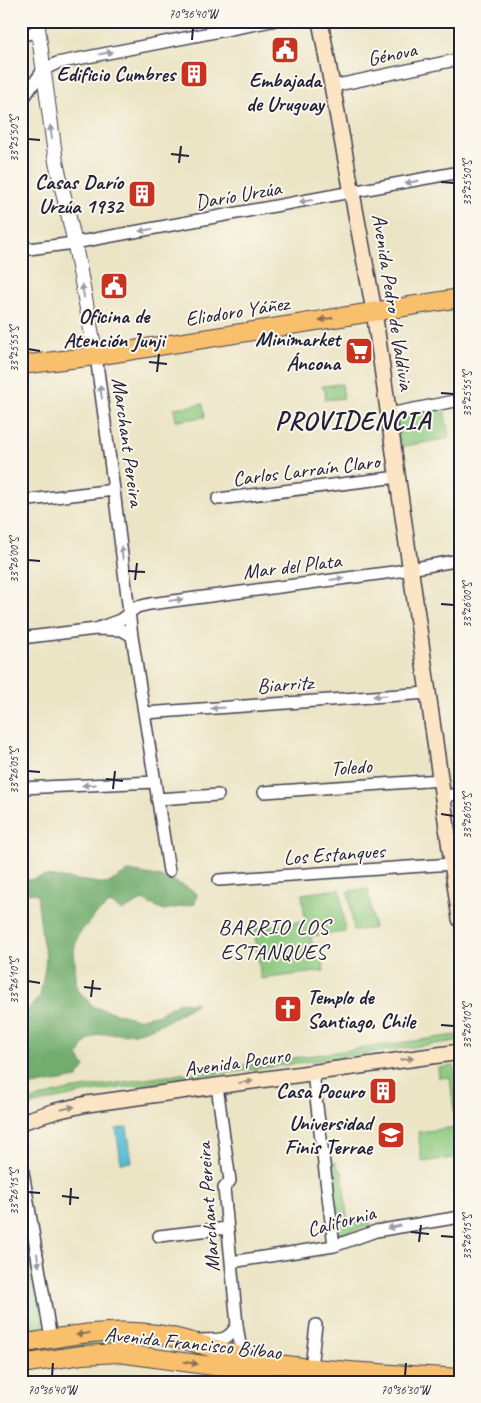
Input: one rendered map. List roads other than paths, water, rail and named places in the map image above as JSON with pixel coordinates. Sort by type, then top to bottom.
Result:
[{"type":"main road","name":"Avenida Pedro de Valdivia","points":[[320,21],[354,193],[374,311],[440,780],[455,866],[460,919]]},
{"type":"main road","name":"Eliodoro Yáñez","points":[[21,365],[96,356],[460,298]]},
{"type":"main road","name":"Avenida Pocuro","points":[[21,1122],[77,1106],[460,1052]]},
{"type":"main road","name":"Avenida Francisco Bilbao","points":[[21,1344],[109,1331],[146,1332],[179,1339],[245,1370],[278,1364],[460,1378]]},
{"type":"main road","points":[[144,1356],[148,1344],[146,1332]]},
{"type":"main road","points":[[166,1359],[164,1348],[179,1339]]},
{"type":"main road","name":"Avenida Francisco Bilbao","points":[[21,1364],[118,1353],[245,1370],[361,1382]]},
{"type":"street","points":[[21,102],[43,70],[57,62],[272,21]]},
{"type":"street","points":[[21,35],[37,27]]},
{"type":"street","name":"Marchant Pereira","points":[[37,27],[56,162],[96,356],[132,636],[169,871]]},
{"type":"street","name":"Génova","points":[[333,86],[460,59]]},
{"type":"street","name":"Darío Urzúa","points":[[21,250],[74,243],[460,172]]},
{"type":"street","points":[[389,414],[460,400]]},
{"type":"street","name":"Carlos Larraín Claro","points":[[218,500],[398,477]]},
{"type":"street","points":[[21,501],[114,490]]},
{"type":"street","name":"Mar del Plata","points":[[96,629],[120,620],[137,607],[150,604],[410,570],[460,560]]},
{"type":"street","points":[[21,638],[96,629],[122,630],[132,636]]},
{"type":"street","name":"Biarritz","points":[[145,713],[428,693]]},
{"type":"street","name":"Toledo","points":[[264,792],[440,780]]},
{"type":"street","points":[[21,788],[155,782]]},
{"type":"street","points":[[443,797],[460,793]]},
{"type":"street","points":[[157,799],[218,795]]},
{"type":"street","name":"Los Estanques","points":[[219,880],[455,866]]},
{"type":"street","points":[[313,1073],[334,1246]]},
{"type":"street","name":"Marchant Pereira","points":[[216,1086],[230,1181],[224,1188],[227,1228],[237,1325],[245,1370]]},
{"type":"street","points":[[21,1160],[51,1339]]},
{"type":"street","name":"California","points":[[231,1262],[334,1246],[376,1231],[460,1217]]},
{"type":"street","points":[[159,1236],[227,1228]]},
{"type":"street","points":[[311,1367],[316,1324]]},
{"type":"street","points":[[179,1339],[222,1339],[232,1333],[237,1325]]},
{"type":"street","points":[[442,1382],[460,1378]]},
{"type":"water","points":[[127,1127],[132,1162],[121,1163],[116,1129]]},
{"type":"place","name":"Embajada de Uruguay","points":[[285,50]]},
{"type":"place","name":"Edificio Cumbres","points":[[194,74]]},
{"type":"place","name":"Casas Darío Urzúa 1932","points":[[142,194]]},
{"type":"place","name":"Oficina de Atención Junji","points":[[114,286]]},
{"type":"place","name":"Minimarket Áncona","points":[[359,351]]},
{"type":"place","name":"Templo de Santiago, Chile","points":[[288,1009]]},
{"type":"place","name":"Casa Pocuro","points":[[383,1091]]},
{"type":"place","name":"Universidad Finis Terrae","points":[[391,1135]]},
{"type":"district","name":"PROVIDENCIA","points":[[353,420]]},
{"type":"district","name":"BARRIO LOS ESTANQUES","points":[[274,938]]}]
